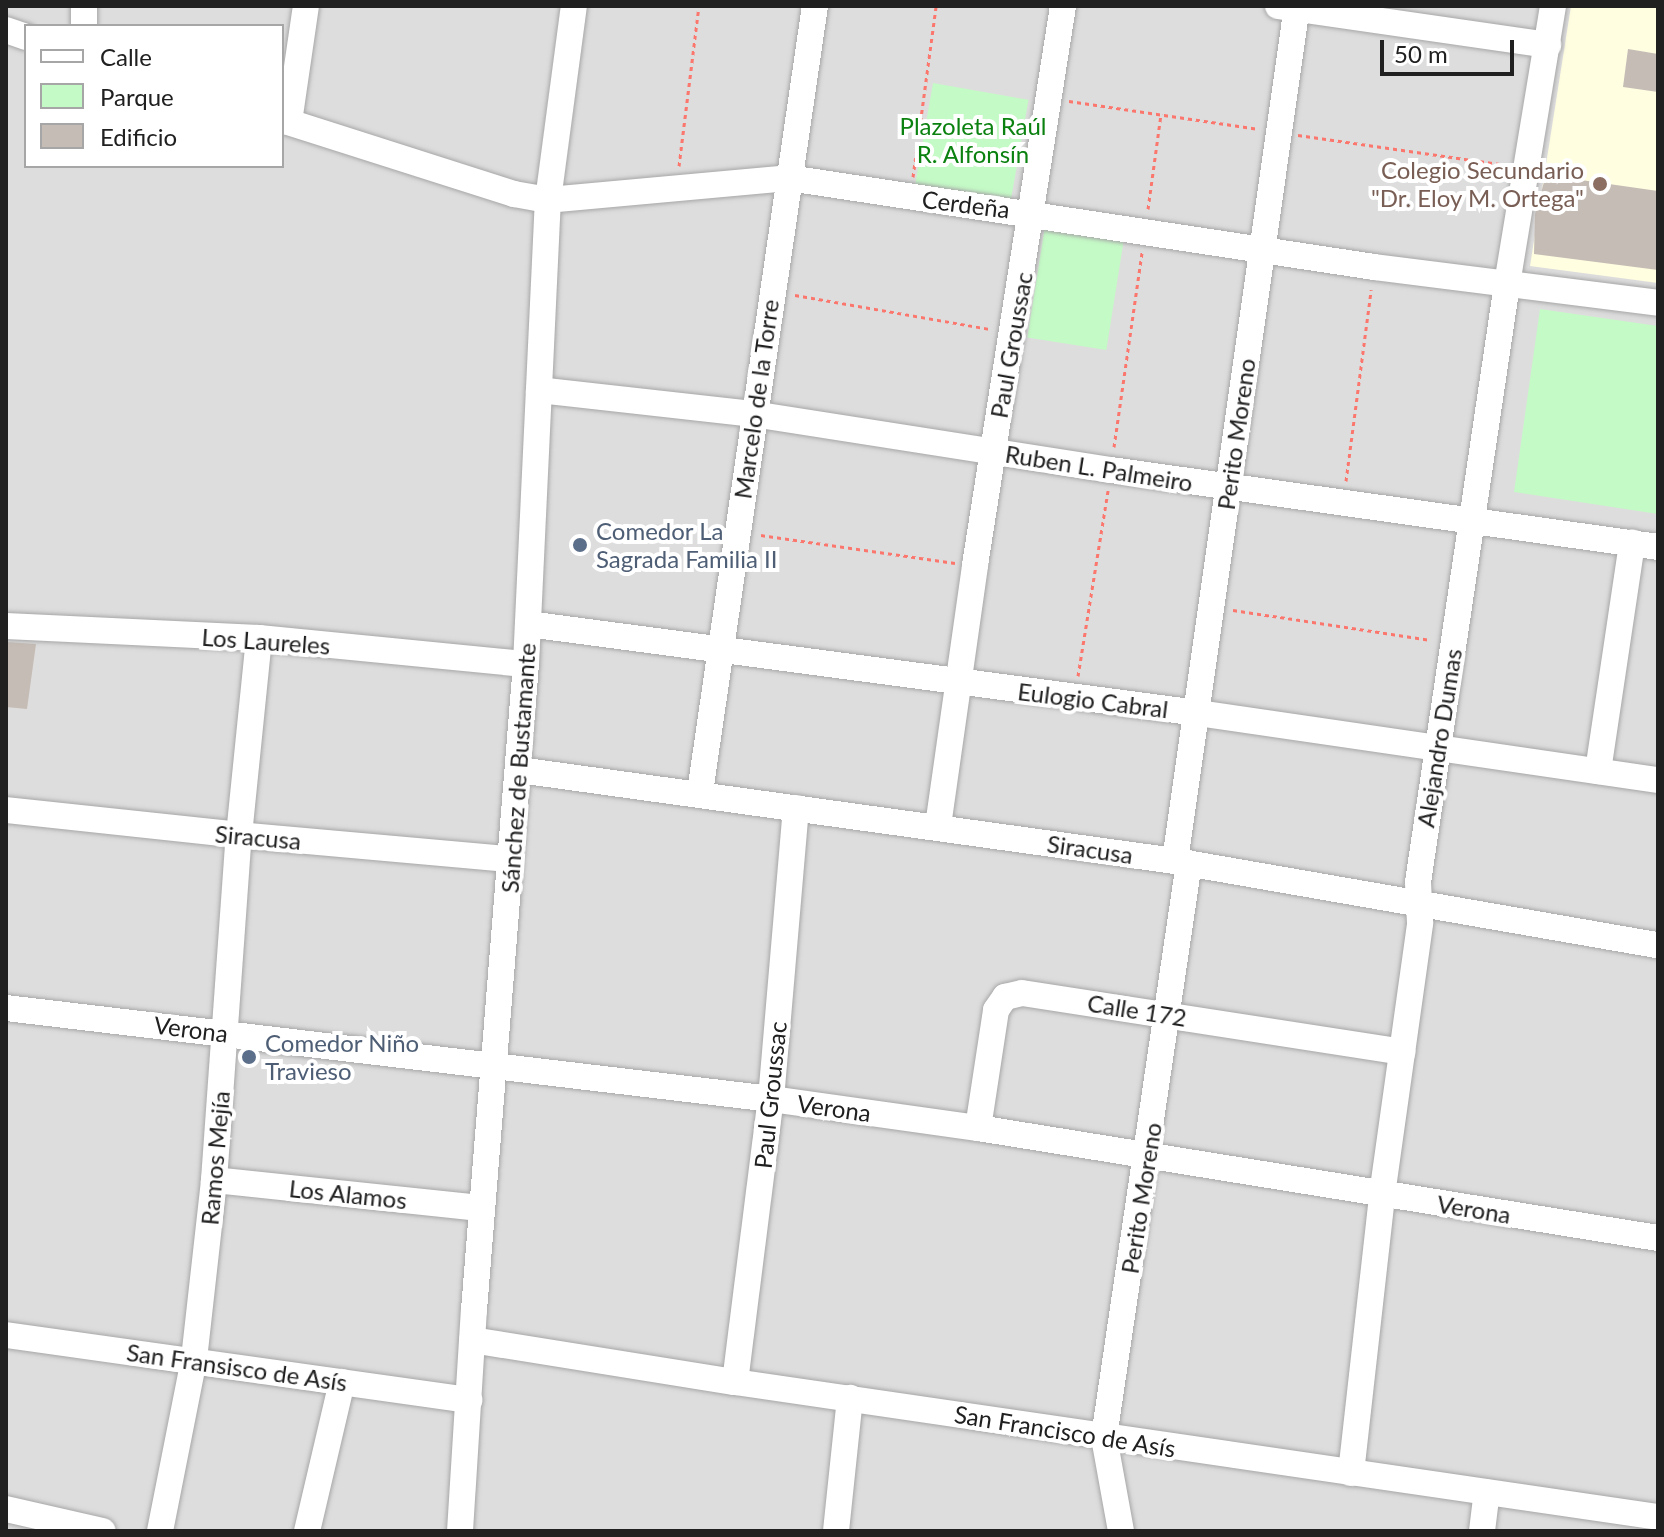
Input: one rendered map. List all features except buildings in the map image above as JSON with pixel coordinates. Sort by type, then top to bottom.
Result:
[{"type":"street","points":[[285,121],[306,6]]},
{"type":"street","name":"Sánchez de Bustamante","points":[[460,1531],[482,1208],[519,770],[548,200],[574,6]]},
{"type":"street","name":"Marcelo de la Torre","points":[[700,792],[815,6]]},
{"type":"street","name":"Paul Groussac","points":[[938,826],[975,565],[1033,213],[1063,6]]},
{"type":"street","name":"Alejandro Dumas","points":[[1351,1473],[1382,1195],[1420,906],[1418,882],[1507,284],[1553,6]]},
{"type":"street","points":[[1291,7],[1548,45]]},
{"type":"street","name":"Perito Moreno","points":[[1121,1531],[1104,1437],[1168,1014],[1198,713],[1263,250],[1291,7]]},
{"type":"street","name":"Cerdeña","points":[[285,121],[514,194],[548,200],[789,178],[1374,267],[1658,303]]},
{"type":"street","name":"Ruben L. Palmeiro","points":[[539,390],[753,414],[1111,470],[1645,545]]},
{"type":"street","points":[[1598,771],[1645,545]]},
{"type":"street","name":"Eulogio Cabral","points":[[528,624],[1075,696],[1658,780]]},
{"type":"street","name":"Los Laureles","points":[[6,626],[259,638],[526,664]]},
{"type":"street","name":"Ramos Mejía","points":[[160,1531],[194,1359],[214,1180],[239,835],[259,638]]},
{"type":"street","name":"Siracusa","points":[[519,770],[700,792],[1182,862],[1420,906],[1658,945]]},
{"type":"street","name":"Paul Groussac","points":[[735,1382],[771,1099],[796,808]]},
{"type":"street","name":"Siracusa","points":[[6,810],[510,859]]},
{"type":"street","name":"Calle 172","points":[[978,1128],[996,1010],[1005,997],[1022,993],[1402,1052]]},
{"type":"street","name":"Verona","points":[[6,1008],[496,1063],[771,1099],[978,1128],[1658,1238]]},
{"type":"street","name":"Los Alamos","points":[[214,1180],[482,1208]]},
{"type":"street","name":"San Fransisco de Asís","points":[[6,1335],[469,1400]]},
{"type":"street","name":"San Francisco de Asís","points":[[472,1340],[1104,1437],[1656,1516]]},
{"type":"street","points":[[307,1531],[342,1382]]},
{"type":"street","points":[[836,1531],[850,1398]]},
{"type":"street","points":[[1482,1531],[1487,1492]]},
{"type":"street","points":[[6,1509],[103,1531]]},
{"type":"path","points":[[677,186],[699,6]]},
{"type":"path","points":[[910,197],[936,6]]},
{"type":"path","points":[[1075,696],[1111,470],[1161,114]]},
{"type":"path","points":[[1343,502],[1374,267]]},
{"type":"path","points":[[772,291],[1013,333]]},
{"type":"path","points":[[737,532],[975,565]]},
{"type":"path","points":[[1213,607],[1454,643]]},
{"type":"shaded area","points":[[6,6],[1658,6],[1658,1531],[6,1531]]},
{"type":"shaded area","name":"Colegio Secundario \"Dr. Eloy M. Ortega\"","points":[[1571,6],[1658,6],[1658,283],[1530,266]]},
{"type":"green space","name":"Plazoleta Raúl R. Alfonsín","points":[[933,83],[1029,100],[1011,201],[915,184]]},
{"type":"green space","points":[[1045,226],[1124,239],[1106,350],[1027,338]]},
{"type":"green space","points":[[1540,309],[1658,326],[1658,514],[1514,492]]},
{"type":"place","name":"Colegio Secundario \"Dr. Eloy M. Ortega\"","points":[[1600,184]]},
{"type":"place","name":"Comedor La Sagrada Familia II","points":[[580,545]]},
{"type":"place","name":"Comedor Niño Travieso","points":[[249,1057]]}]
